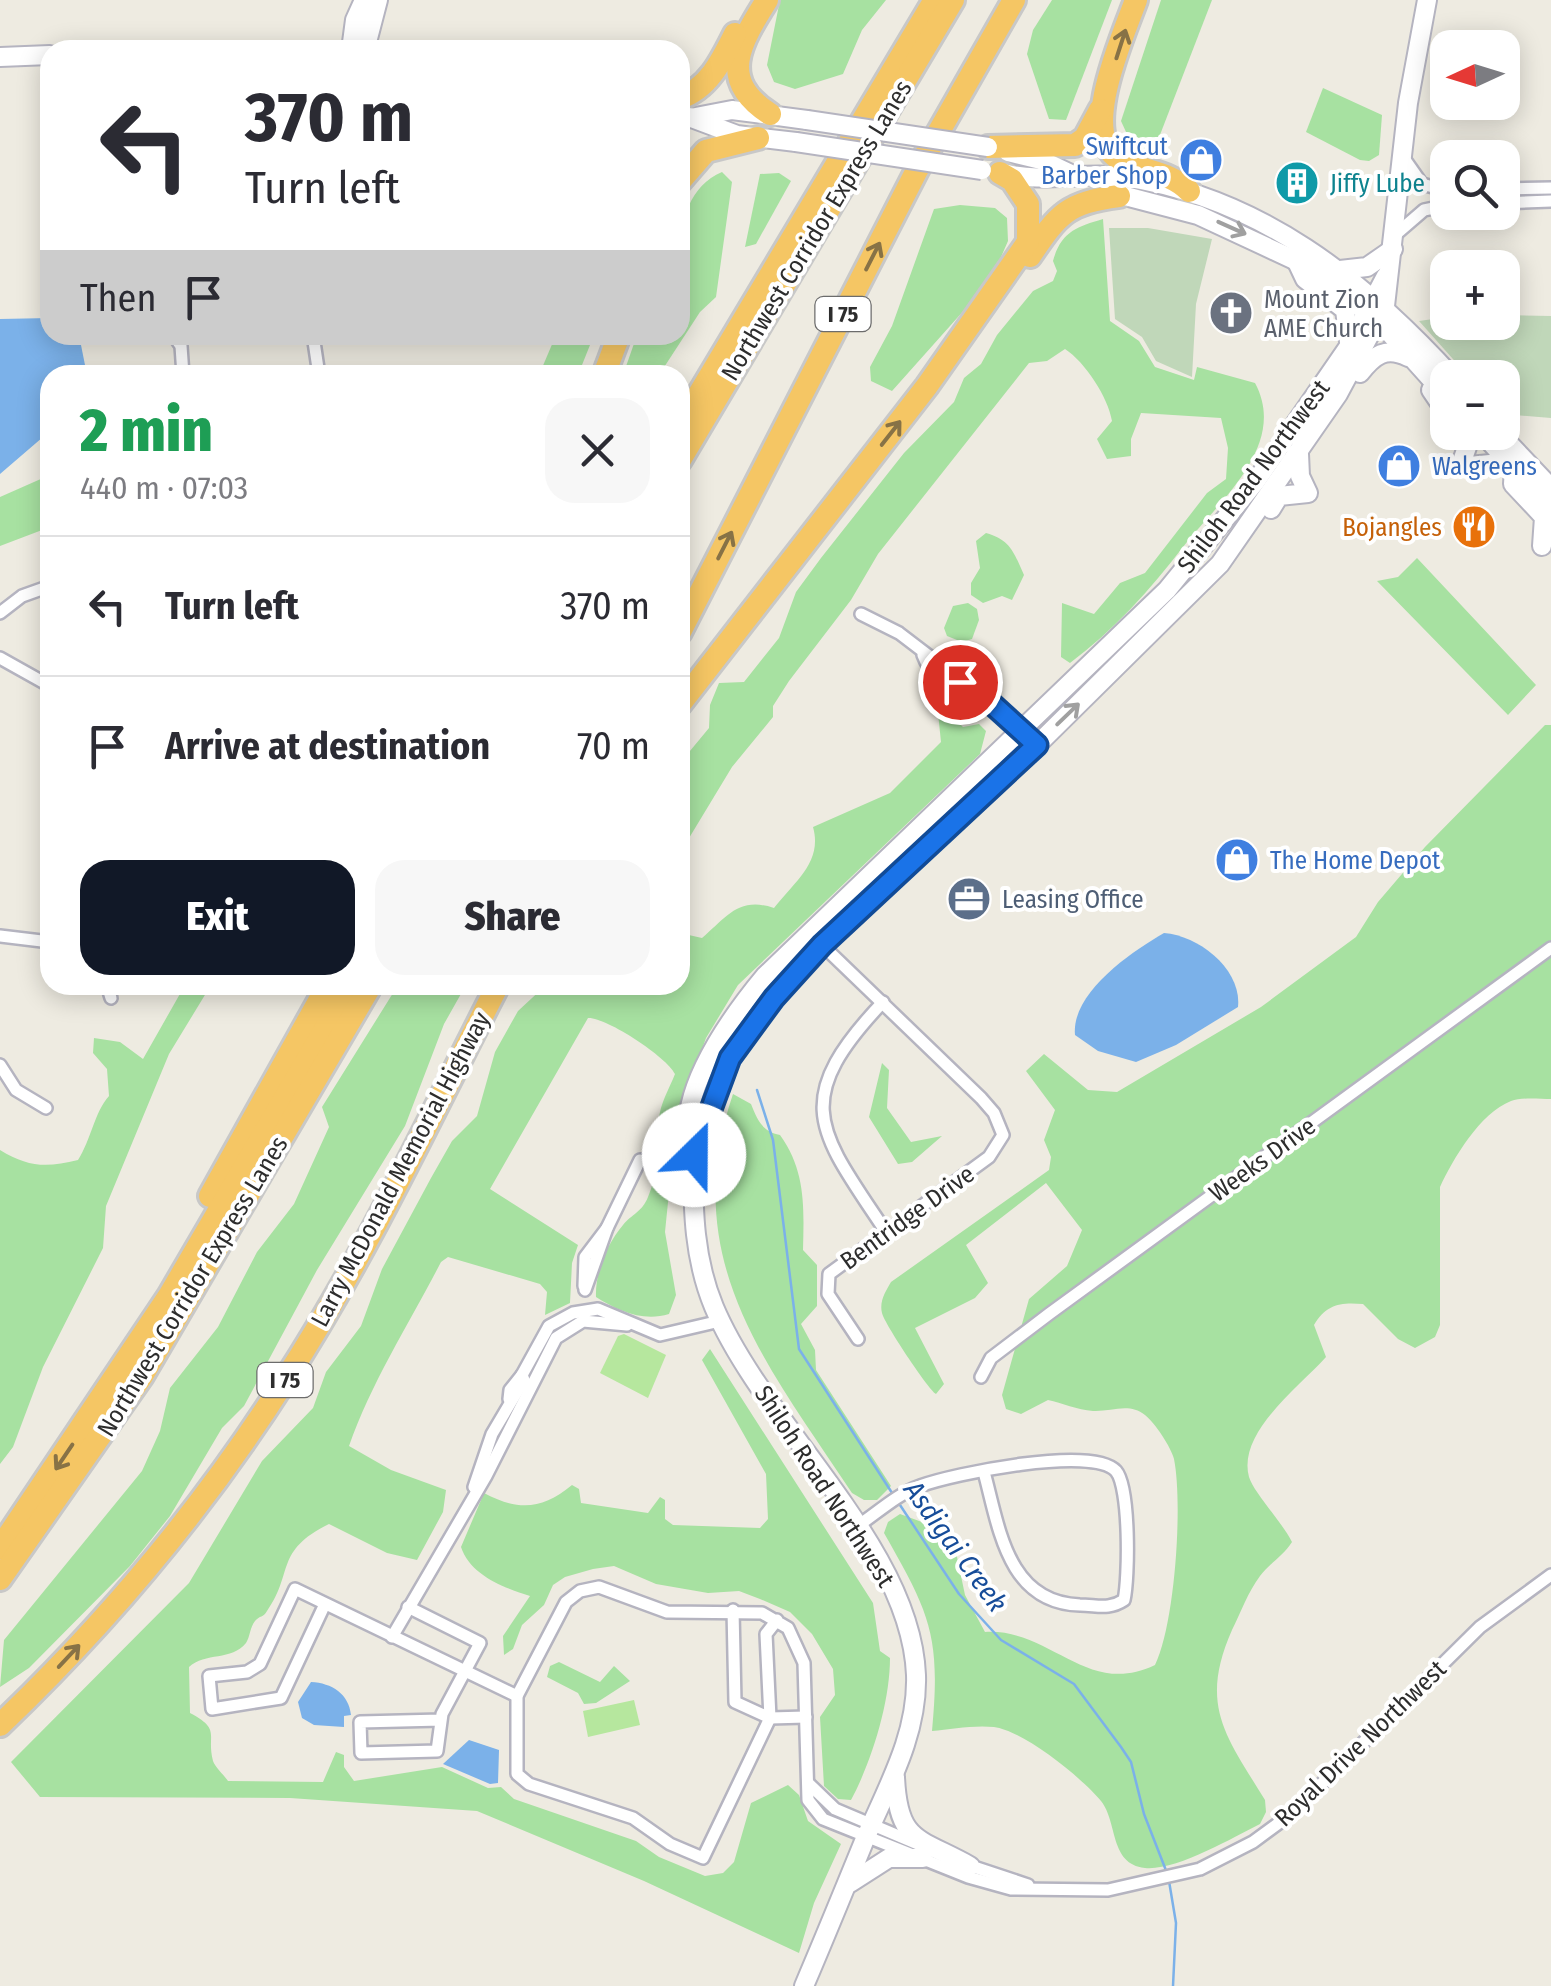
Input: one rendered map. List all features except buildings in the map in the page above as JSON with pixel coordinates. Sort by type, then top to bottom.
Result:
[{"type":"highway","points":[[690,101],[715,71],[754,0]]},
{"type":"highway","points":[[767,0],[741,48],[737,66],[747,96],[770,114]]},
{"type":"highway","points":[[690,409],[935,0]]},
{"type":"highway","name":"Northwest Corridor Express Lanes","points":[[690,443],[953,0]]},
{"type":"highway","name":"I 75","points":[[690,613],[917,170],[1014,0]]},
{"type":"highway","points":[[990,163],[1075,144],[1091,128],[1104,102],[1136,0]]},
{"type":"highway","points":[[1104,102],[1101,137],[1111,152],[1135,166],[1170,176],[1189,191]]},
{"type":"highway","points":[[690,167],[712,148],[758,138]]},
{"type":"highway","points":[[690,691],[927,386],[1028,242],[1028,204],[1012,180],[990,163]]},
{"type":"highway","points":[[927,386],[936,385],[1058,216],[1075,203],[1119,196]]},
{"type":"highway","points":[[158,1313],[206,1204],[322,995]]},
{"type":"highway","points":[[0,1548],[158,1313],[345,995]]},
{"type":"highway","name":"Northwest Corridor Express Lanes","points":[[0,1579],[142,1376],[366,995]]},
{"type":"highway","name":"Larry McDonald Memorial Highway","points":[[0,1725],[144,1575],[235,1456],[334,1299],[493,995]]},
{"type":"street","points":[[356,40],[364,0]]},
{"type":"street","points":[[358,40],[378,0]]},
{"type":"street","name":"Shiloh Road Northwest","points":[[804,1986],[895,1772],[912,1720],[914,1654],[899,1598],[720,1321],[705,1282],[696,1240],[694,1155],[688,1122],[724,1029],[764,976],[816,939],[1037,745],[1229,552],[1299,454],[1338,394],[1376,309],[1386,276],[1394,242],[1411,83],[1427,0]]},
{"type":"street","points":[[0,57],[40,55]]},
{"type":"street","points":[[690,111],[726,110],[806,120],[990,163],[1041,180],[1115,176],[1189,191],[1268,224],[1340,270],[1433,360]]},
{"type":"street","points":[[690,114],[758,138],[990,163],[1041,160],[1119,196],[1198,215],[1296,260],[1376,309],[1430,378]]},
{"type":"street","points":[[1403,156],[1422,184],[1430,186]]},
{"type":"street","points":[[1520,189],[1551,188]]},
{"type":"street","points":[[1520,202],[1551,201]]},
{"type":"street","points":[[1340,270],[1367,267],[1424,210],[1430,209]]},
{"type":"street","points":[[1296,260],[1304,279],[1345,310],[1349,346]]},
{"type":"street","name":"Shiloh Road Northwest","points":[[816,939],[1022,728],[1167,590],[1220,530],[1376,309]]},
{"type":"street","points":[[1338,394],[1375,356],[1391,351],[1411,358]]},
{"type":"street","points":[[1427,375],[1430,390]]},
{"type":"street","points":[[1465,450],[1460,467],[1513,460],[1551,478]]},
{"type":"street","points":[[1502,450],[1551,488]]},
{"type":"street","points":[[1508,450],[1551,508]]},
{"type":"street","points":[[1229,552],[1242,548],[1279,496],[1308,493],[1300,476],[1299,454]]},
{"type":"street","points":[[1513,460],[1514,484],[1544,516],[1542,546],[1551,544]]},
{"type":"street","points":[[0,613],[22,596],[40,590]]},
{"type":"street","points":[[861,614],[899,633],[924,655],[956,670],[960,682],[1022,728],[1037,745]]},
{"type":"street","points":[[0,658],[40,680]]},
{"type":"street","points":[[0,936],[40,941]]},
{"type":"street","name":"Bentridge Drive","points":[[816,939],[994,1113],[1003,1134],[990,1157],[833,1270],[826,1280],[828,1294],[858,1338]]},
{"type":"street","name":"Weeks Drive","points":[[981,1377],[991,1358],[1049,1314],[1551,948]]},
{"type":"street","points":[[882,1002],[850,1036],[832,1067],[824,1107],[833,1155],[886,1232]]},
{"type":"street","points":[[0,1065],[16,1090],[46,1108]]},
{"type":"street","points":[[606,1228],[640,1160]]},
{"type":"street","points":[[474,1491],[476,1471],[510,1399],[520,1388],[540,1337],[561,1318],[598,1309],[627,1325],[660,1336],[720,1321]]},
{"type":"street","points":[[392,1637],[556,1338],[583,1321],[627,1325]]},
{"type":"street","points":[[856,1528],[920,1486],[984,1472],[1046,1461],[1111,1467],[1124,1490],[1124,1600],[1108,1607],[1071,1605],[1021,1580],[1010,1564],[984,1472]]},
{"type":"street","name":"Royal Drive Northwest","points":[[869,1831],[923,1858],[1011,1889],[1072,1891],[1147,1884],[1200,1869],[1252,1842],[1291,1814],[1480,1627],[1551,1575]]},
{"type":"street","points":[[325,1604],[280,1698],[212,1708],[209,1676],[248,1672],[260,1664],[295,1589],[517,1696]]},
{"type":"street","points":[[777,1620],[766,1634],[770,1718],[703,1858],[670,1844],[633,1818],[522,1780],[514,1768],[517,1696],[560,1609],[580,1591],[610,1589],[667,1612],[762,1612],[777,1620],[788,1628],[800,1650],[808,1800],[815,1813],[869,1831]]},
{"type":"street","points":[[408,1607],[480,1643],[441,1720],[441,1746],[437,1751],[361,1753],[360,1722],[441,1720]]},
{"type":"street","points":[[733,1610],[735,1702],[770,1718],[806,1717]]},
{"type":"street","points":[[895,1772],[897,1812],[906,1830],[970,1866]]},
{"type":"street","name":"Royal Drive Northwest","points":[[869,1831],[1032,1887]]},
{"type":"street","points":[[846,1887],[888,1858],[923,1858]]},
{"type":"green space","points":[[780,0],[886,0],[862,30],[843,74],[795,89],[774,82],[767,65]]},
{"type":"green space","points":[[1052,0],[1112,0],[1066,120],[1049,119],[1027,54],[1033,30]]},
{"type":"green space","points":[[1161,0],[1212,0],[1153,153],[1132,145],[1121,121]]},
{"type":"green space","points":[[1323,88],[1382,115],[1379,155],[1369,161],[1360,160],[1306,132]]},
{"type":"green space","points":[[722,172],[732,182],[716,297],[690,327],[690,204],[704,184]]},
{"type":"green space","points":[[779,173],[791,181],[756,244],[745,247],[760,174]]},
{"type":"green space","points":[[960,205],[995,208],[1007,218],[1008,241],[991,280],[892,391],[871,381],[870,367],[892,326],[934,209]]},
{"type":"green space","points":[[1103,219],[1110,321],[1139,341],[1155,367],[1194,380],[1197,367],[1255,383],[1263,406],[1263,429],[1244,472],[1144,594],[1070,663],[1061,657],[1062,603],[1094,614],[1120,583],[1145,573],[1207,493],[1226,479],[1228,448],[1221,418],[1141,413],[1131,439],[1131,456],[1107,459],[1097,439],[1112,421],[1106,401],[1088,371],[1065,349],[1047,361],[1029,363],[878,554],[851,600],[789,681],[773,706],[773,717],[732,767],[690,836],[690,751],[709,728],[710,705],[719,683],[744,682],[779,638],[796,592],[904,453],[954,402],[964,378],[981,364],[997,335],[1033,291],[1053,281],[1056,251],[1077,228]]},
{"type":"green space","points":[[1109,228],[1148,228],[1212,239],[1196,304],[1192,377],[1156,361],[1142,337],[1115,319]]},
{"type":"green space","points":[[1520,315],[1551,316],[1551,418],[1520,415],[1520,360],[1454,360],[1436,340],[1520,340]]},
{"type":"green space","points":[[1430,319],[1430,333],[1419,321]]},
{"type":"green space","points":[[552,345],[590,345],[582,365],[543,365]]},
{"type":"green space","points":[[634,345],[679,345],[666,365],[626,365]]},
{"type":"green space","points":[[40,479],[40,531],[0,546],[0,497]]},
{"type":"green space","points":[[986,533],[1006,544],[1024,575],[1012,600],[1002,596],[983,603],[971,595],[971,583],[980,568],[976,541]]},
{"type":"green space","points":[[1417,558],[1536,685],[1508,715],[1377,581],[1398,577]]},
{"type":"green space","points":[[968,603],[977,609],[979,620],[972,639],[962,642],[947,636],[944,628],[953,606]]},
{"type":"green space","points":[[935,684],[944,689],[956,720],[963,727],[979,724],[986,731],[980,754],[738,985],[706,1038],[676,1123],[665,1232],[676,1295],[669,1314],[650,1317],[622,1311],[596,1297],[596,1288],[612,1241],[643,1206],[652,1187],[660,1113],[675,1074],[635,1039],[588,1018],[490,1189],[578,1245],[572,1263],[570,1303],[545,1315],[547,1292],[540,1284],[448,1257],[441,1262],[392,1352],[349,1446],[391,1470],[446,1490],[443,1512],[417,1560],[387,1553],[329,1524],[292,1553],[275,1597],[266,1613],[253,1623],[246,1643],[233,1652],[203,1659],[189,1667],[190,1713],[209,1729],[213,1761],[228,1781],[323,1782],[336,1752],[344,1755],[344,1767],[354,1781],[442,1767],[488,1788],[501,1787],[514,1799],[636,1841],[659,1857],[705,1876],[723,1873],[734,1862],[751,1803],[788,1785],[799,1795],[808,1821],[841,1844],[814,1903],[799,1953],[644,1881],[477,1811],[290,1798],[40,1797],[11,1762],[189,1583],[262,1461],[313,1408],[326,1372],[361,1326],[382,1269],[431,1178],[452,1141],[477,1116],[495,1052],[518,1011],[535,995],[690,995],[690,935],[702,938],[742,907],[774,908],[810,861],[814,851],[813,827],[890,793],[941,742],[938,713],[927,703],[927,692]]},
{"type":"green space","points":[[1545,725],[1551,725],[1551,1099],[1515,1100],[1500,1107],[1478,1126],[1440,1187],[1440,1325],[1435,1337],[1415,1348],[1398,1339],[1363,1304],[1335,1306],[1314,1325],[1326,1357],[1273,1412],[1252,1444],[1248,1460],[1252,1484],[1292,1542],[1252,1589],[1222,1656],[1218,1679],[1221,1719],[1238,1757],[1265,1800],[1266,1812],[1260,1824],[1188,1859],[1158,1868],[1133,1865],[1120,1851],[1101,1801],[1036,1746],[994,1727],[932,1731],[935,1671],[929,1626],[884,1533],[888,1522],[900,1514],[952,1533],[965,1595],[985,1632],[1030,1640],[1089,1668],[1109,1673],[1131,1673],[1155,1665],[1168,1622],[1177,1533],[1177,1479],[1166,1442],[1149,1419],[1133,1409],[1093,1411],[1048,1400],[1021,1414],[1006,1409],[1002,1395],[1029,1299],[1067,1266],[1082,1230],[1046,1183],[966,1245],[988,1283],[975,1298],[915,1328],[944,1384],[936,1394],[885,1319],[881,1309],[884,1296],[891,1282],[1049,1170],[1051,1157],[1044,1140],[1055,1110],[1026,1071],[1044,1054],[1088,1090],[1117,1092],[1261,1007],[1356,937],[1378,902],[1425,847]]},
{"type":"green space","points":[[179,995],[205,995],[169,1054],[106,1206],[103,1248],[43,1367],[13,1447],[0,1464],[0,1150],[37,1164],[78,1160],[109,1096],[107,1069],[93,1053],[94,1038],[120,1042],[143,1059]]},
{"type":"green space","points":[[392,995],[460,995],[444,1024],[405,1126],[317,1270],[244,1406],[222,1428],[170,1516],[130,1566],[29,1668],[0,1687],[4,1640],[142,1471],[160,1431],[170,1388],[218,1327],[257,1252],[294,1204],[329,1127],[322,1107]]},
{"type":"green space","points":[[882,1063],[889,1070],[887,1108],[911,1142],[942,1136],[912,1162],[898,1164],[869,1117]]},
{"type":"green space","points":[[733,1094],[751,1104],[765,1128],[780,1135],[795,1162],[803,1205],[803,1250],[817,1265],[817,1306],[801,1324],[815,1350],[816,1370],[891,1486],[877,1500],[864,1500],[852,1493],[789,1399],[739,1307],[723,1258],[716,1208],[719,1153]]},
{"type":"green space","points":[[624,1334],[666,1355],[648,1398],[600,1373],[618,1336]]},
{"type":"green space","points":[[710,1349],[873,1603],[880,1651],[890,1658],[887,1693],[866,1768],[851,1800],[838,1799],[824,1786],[820,1717],[835,1695],[833,1669],[812,1634],[790,1612],[739,1591],[708,1593],[656,1584],[614,1566],[593,1569],[553,1585],[544,1605],[522,1625],[513,1649],[504,1655],[503,1636],[530,1596],[480,1573],[461,1547],[484,1493],[508,1503],[530,1505],[550,1499],[572,1485],[579,1489],[581,1503],[648,1513],[660,1497],[665,1500],[665,1519],[673,1525],[760,1528],[768,1519],[766,1474],[702,1360]]},
{"type":"green space","points":[[559,1662],[600,1682],[614,1666],[630,1681],[596,1703],[584,1704],[578,1693],[547,1677],[550,1666]]},
{"type":"green space","points":[[634,1700],[640,1725],[588,1737],[583,1711]]},
{"type":"water","points":[[40,318],[40,345],[81,345],[85,365],[40,365],[40,440],[0,474],[0,319]]},
{"type":"water","points":[[1164,933],[1191,941],[1216,957],[1233,980],[1238,1007],[1176,1045],[1136,1062],[1098,1051],[1075,1035],[1076,1019],[1093,989],[1120,963]]},
{"type":"water","points":[[311,1682],[332,1687],[343,1696],[351,1715],[344,1716],[344,1727],[314,1725],[302,1718],[298,1702]]},
{"type":"water","points":[[469,1740],[499,1750],[498,1783],[490,1784],[443,1764]]},
{"type":"waterway","name":"Asdigai Creek","points":[[757,1090],[773,1140],[799,1349],[894,1496]]},
{"type":"waterway","name":"Asdigai Creek","points":[[898,1502],[959,1594],[1001,1640],[1074,1684],[1121,1747],[1131,1762],[1144,1814],[1167,1873]]},
{"type":"waterway","name":"Asdigai Creek","points":[[1169,1881],[1176,1923],[1173,1986]]},
{"type":"place","name":"Swiftcut Barber Shop","points":[[1201,160]]},
{"type":"place","name":"Jiffy Lube","points":[[1297,183]]},
{"type":"place","name":"Mount Zion AME Church","points":[[1231,313]]},
{"type":"place","name":"Walgreens","points":[[1399,466]]},
{"type":"place","name":"Bojangles","points":[[1474,527]]},
{"type":"place","name":"The Home Depot","points":[[1237,860]]},
{"type":"place","name":"Leasing Office","points":[[969,899]]},
{"type":"route","points":[[694,1155],[708,1128],[730,1058],[774,998],[822,945],[1037,745],[1022,728],[960,682]]}]
